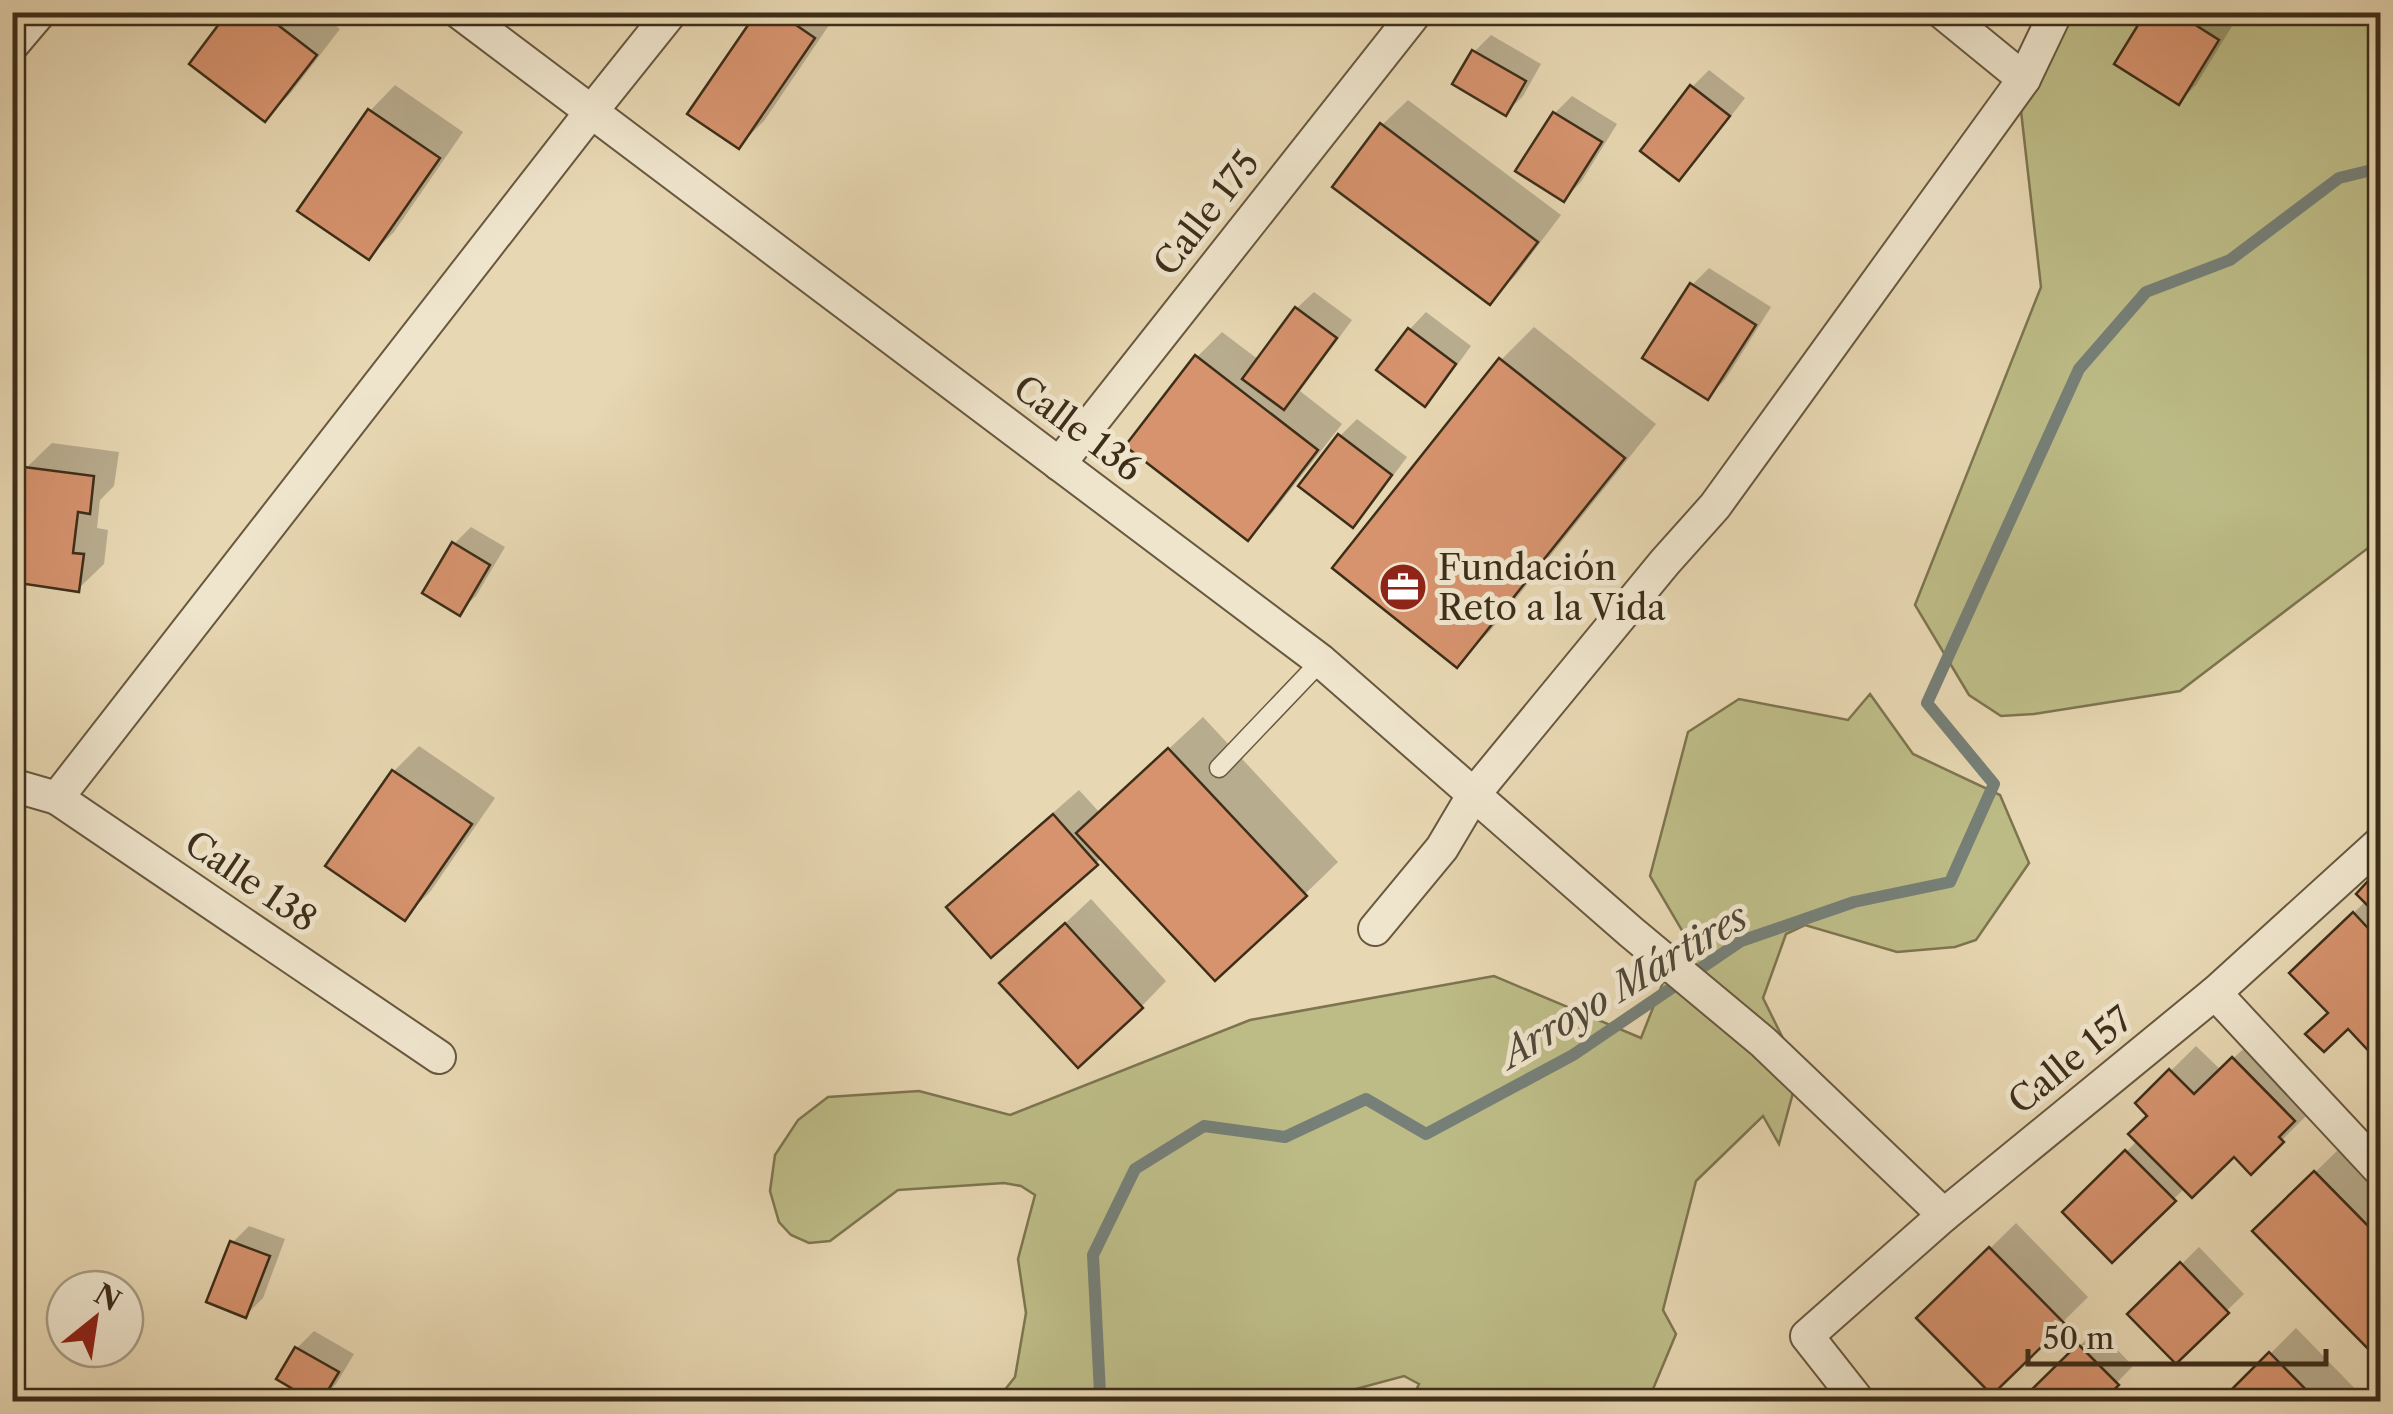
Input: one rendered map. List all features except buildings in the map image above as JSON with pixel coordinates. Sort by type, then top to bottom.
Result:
[{"type":"street","points":[[12,45],[40,12]]},
{"type":"street","name":"Calle 136","points":[[459,12],[1321,661],[1763,1042],[1944,1215]]},
{"type":"street","points":[[57,798],[671,12]]},
{"type":"street","name":"Calle 175","points":[[1058,464],[1416,12]]},
{"type":"street","points":[[1942,12],[2024,79]]},
{"type":"street","points":[[1375,928],[1442,848],[1474,794],[1714,506],[2024,79],[2056,12]]},
{"type":"street","name":"Calle 138","points":[[12,784],[57,798],[439,1057]]},
{"type":"street","name":"Calle 157","points":[[1859,1402],[1808,1336],[1944,1215],[2214,993],[2380,843]]},
{"type":"street","points":[[2214,993],[2380,1170]]},
{"type":"lane","points":[[1220,768],[1321,661]]},
{"type":"shaded area","points":[[2058,13],[2380,13],[2380,539],[2180,691],[2001,716],[1969,695],[1915,605],[2041,287],[2016,67]]},
{"type":"shaded area","points":[[1870,694],[1913,754],[2000,795],[2029,863],[1976,940],[1955,947],[1897,952],[1805,925],[1786,934],[1763,998],[1799,1071],[1779,1144],[1763,1116],[1696,1181],[1663,1310],[1676,1334],[1648,1401],[1411,1401],[1419,1384],[1404,1376],[1311,1401],[996,1401],[1015,1377],[1026,1313],[1018,1259],[1035,1195],[1021,1186],[1004,1183],[898,1190],[830,1241],[809,1243],[791,1235],[779,1222],[770,1191],[775,1155],[798,1120],[828,1097],[919,1091],[1010,1115],[1250,1020],[1494,976],[1641,1038],[1683,932],[1650,876],[1688,732],[1739,699],[1848,720]]},
{"type":"waterway","name":"Arroyo Mártires","points":[[1096,1402],[1100,1393],[1093,1255],[1135,1169],[1204,1126],[1285,1137],[1366,1099],[1426,1134],[1573,1055],[1741,941],[1854,902],[1950,882],[1994,784],[1927,703],[2079,369],[2146,292],[2230,260],[2339,178],[2380,168]]},
{"type":"place","name":"Fundación Reto a la Vida","points":[[1403,587]]}]
